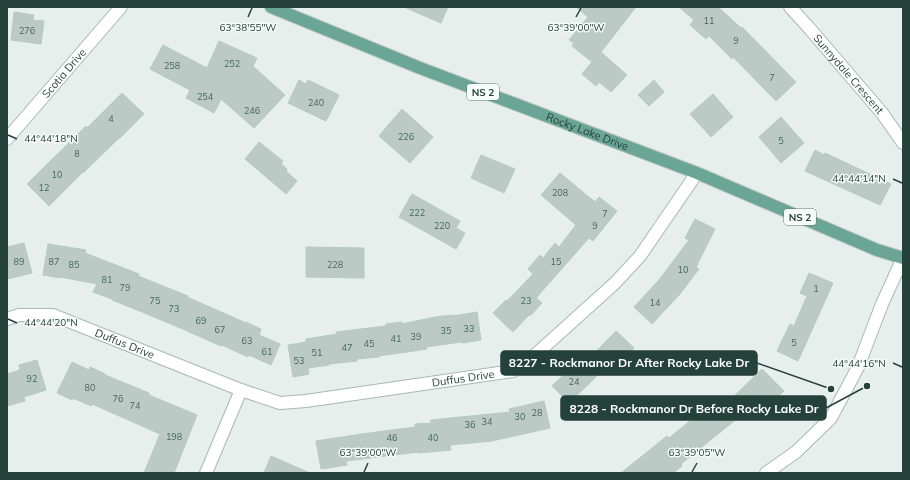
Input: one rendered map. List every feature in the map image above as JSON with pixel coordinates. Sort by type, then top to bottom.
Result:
[{"type":"main road","name":"Rocky Lake Drive","points":[[271,7],[420,68],[697,173],[878,250],[903,258]]},
{"type":"street","name":"Scotia Drive","points":[[7,139],[121,7]]},
{"type":"street","name":"Sunnydale Crescent","points":[[790,7],[882,113],[903,143]]},
{"type":"street","name":"Duffus Drive","points":[[7,319],[19,315],[53,315],[241,390],[280,403],[306,401],[513,371],[534,356],[615,283],[640,256],[697,173]]},
{"type":"street","points":[[766,473],[796,452],[830,418],[858,367],[882,304],[903,258]]},
{"type":"street","points":[[206,473],[241,390]]},
{"type":"building","points":[[404,7],[448,7],[441,23]]},
{"type":"building","points":[[576,7],[636,7],[601,52],[627,75],[611,92],[599,82],[596,86],[582,74],[592,62],[572,46],[574,43],[569,40],[588,17]]},
{"type":"building","points":[[679,7],[718,7],[741,28],[742,27],[796,82],[776,101],[733,57],[732,59],[709,36],[706,39],[690,25],[694,20]]},
{"type":"building","points":[[14,12],[34,15],[33,20],[44,21],[41,44],[11,40]]},
{"type":"building","points":[[219,41],[257,58],[253,66],[285,95],[254,128],[221,99],[214,113],[186,98],[190,90],[150,69],[163,45],[207,68]]},
{"type":"building","points":[[299,80],[306,84],[308,80],[339,95],[326,121],[288,103]]},
{"type":"building","points":[[654,80],[664,92],[649,106],[638,95]]},
{"type":"building","points":[[122,93],[144,114],[49,206],[27,184]]},
{"type":"building","points":[[713,94],[733,117],[711,137],[690,114]]},
{"type":"building","points":[[402,109],[433,137],[410,163],[379,136]]},
{"type":"building","points":[[781,117],[804,143],[781,163],[759,137]]},
{"type":"building","points":[[259,142],[283,161],[281,164],[297,181],[286,194],[245,159]]},
{"type":"building","points":[[815,150],[824,155],[825,153],[891,184],[880,205],[805,171]]},
{"type":"building","points":[[481,155],[515,169],[504,193],[471,178]]},
{"type":"building","points":[[560,173],[595,202],[599,197],[617,211],[593,241],[589,238],[536,298],[542,303],[513,332],[493,313],[533,274],[528,269],[540,255],[543,258],[555,243],[559,247],[576,225],[541,195]]},
{"type":"building","points":[[412,194],[460,221],[456,228],[465,233],[456,249],[399,217]]},
{"type":"building","points":[[695,219],[715,229],[696,267],[699,269],[680,294],[652,324],[634,307],[659,280],[689,240],[685,238]]},
{"type":"building","points":[[24,243],[32,273],[7,279],[7,247]]},
{"type":"building","points":[[48,244],[86,250],[85,253],[139,274],[138,276],[188,296],[187,297],[261,329],[259,335],[280,344],[271,365],[249,355],[248,357],[222,345],[221,346],[93,292],[97,284],[43,275]]},
{"type":"building","points":[[306,247],[364,248],[364,278],[306,277]]},
{"type":"building","points":[[809,273],[833,283],[798,361],[777,351],[790,324],[794,326],[807,296],[800,293]]},
{"type":"building","points":[[477,312],[481,340],[426,347],[427,349],[308,368],[309,374],[293,377],[288,345],[306,342],[306,339],[337,334],[336,332],[386,326],[386,324],[402,322],[402,324],[435,317]]},
{"type":"building","points":[[616,331],[634,348],[609,374],[604,369],[569,403],[552,386],[580,359],[584,364]]},
{"type":"building","points":[[37,360],[46,390],[24,397],[25,401],[7,406],[7,374],[20,370],[19,365]]},
{"type":"building","points":[[72,362],[89,370],[90,367],[105,375],[149,393],[149,395],[197,415],[174,473],[144,473],[160,434],[92,404],[91,406],[57,393]]},
{"type":"building","points":[[762,369],[784,391],[764,410],[761,408],[751,418],[745,412],[681,464],[682,466],[673,473],[621,473],[667,436],[669,438],[713,402],[720,410]]},
{"type":"building","points":[[544,401],[550,428],[492,441],[450,445],[451,450],[418,452],[346,461],[347,465],[321,469],[316,441],[415,427],[415,424],[431,423],[431,420],[510,412],[509,409]]},
{"type":"building","points":[[271,456],[310,473],[264,473]]},
{"type":"place","name":"8228 - Rockmanor Dr Before Rocky Lake Dr","points":[[867,386]]},
{"type":"place","name":"8227 - Rockmanor Dr After Rocky Lake Dr","points":[[831,389]]}]
